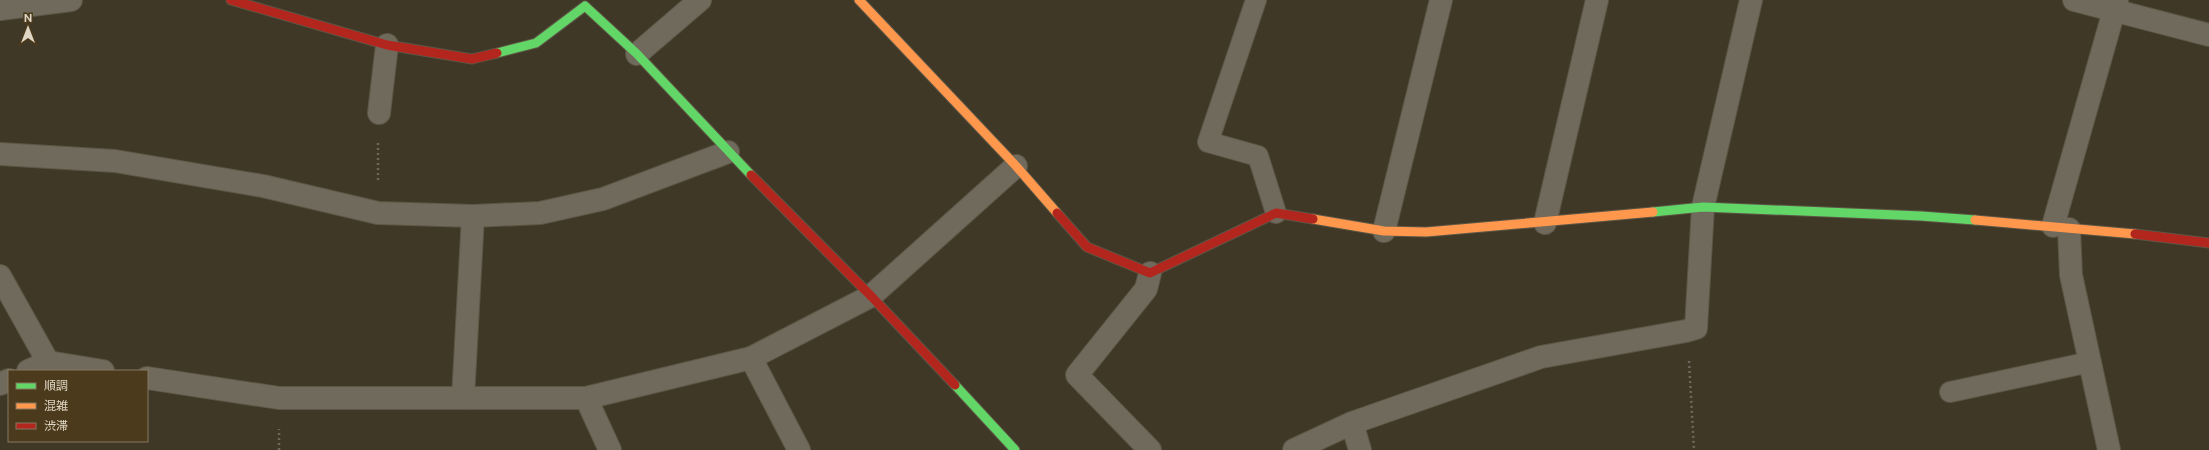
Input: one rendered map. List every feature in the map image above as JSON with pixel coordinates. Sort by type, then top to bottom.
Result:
[{"type":"street","points":[[0,9],[71,0]]},
{"type":"street","points":[[231,0],[386,45],[472,59],[536,43],[585,6],[637,54],[728,152],[871,296],[1015,450]]},
{"type":"street","points":[[637,54],[700,0]]},
{"type":"street","points":[[859,0],[1016,166],[1087,247],[1150,273],[1276,213],[1384,231],[1426,232],[1545,223],[1703,207],[1921,216],[2129,233],[2209,243]]},
{"type":"street","points":[[1384,231],[1441,0]]},
{"type":"street","points":[[1545,223],[1597,0]]},
{"type":"street","points":[[1294,450],[1352,423],[1541,357],[1696,328],[1703,207],[1751,0]]},
{"type":"street","points":[[2074,0],[2116,5],[2209,35]]},
{"type":"street","points":[[2109,450],[2061,228],[2116,5]]},
{"type":"street","points":[[379,113],[386,45]]},
{"type":"street","points":[[0,154],[115,161],[263,186],[378,213],[474,216],[540,213],[603,199],[728,152]]},
{"type":"street","points":[[148,378],[279,398],[586,398],[751,358],[871,296],[1016,166]]},
{"type":"street","points":[[463,398],[474,216]]},
{"type":"street","points":[[1150,273],[1146,289],[1077,375],[1150,450]]},
{"type":"street","points":[[0,276],[38,367],[87,370]]},
{"type":"street","points":[[751,358],[799,450]]},
{"type":"street","points":[[586,398],[610,450]]},
{"type":"street","points":[[1352,423],[1360,450]]},
{"type":"lane","points":[[1256,0],[1208,142],[1258,156],[1276,213]]},
{"type":"lane","points":[[1950,392],[2090,362]]},
{"type":"path","points":[[378,137],[378,181]]},
{"type":"path","points":[[1688,353],[1694,450]]},
{"type":"traffic: fast","points":[[497,53],[536,43],[585,6],[637,54],[751,175]]},
{"type":"traffic: fast","points":[[1653,212],[1703,207],[1921,216],[1975,220]]},
{"type":"traffic: fast","points":[[955,385],[1015,450]]},
{"type":"traffic: slow","points":[[859,0],[1016,166],[1057,213]]},
{"type":"traffic: slow","points":[[1313,219],[1384,231],[1426,232],[1653,212]]},
{"type":"traffic: slow","points":[[1975,220],[2135,234]]},
{"type":"traffic: jam","points":[[231,0],[387,45],[472,59],[497,53]]},
{"type":"traffic: jam","points":[[751,175],[871,296],[955,385]]},
{"type":"traffic: jam","points":[[1057,213],[1087,247],[1150,273],[1276,213],[1313,219]]},
{"type":"traffic: jam","points":[[2135,234],[2209,243]]}]
